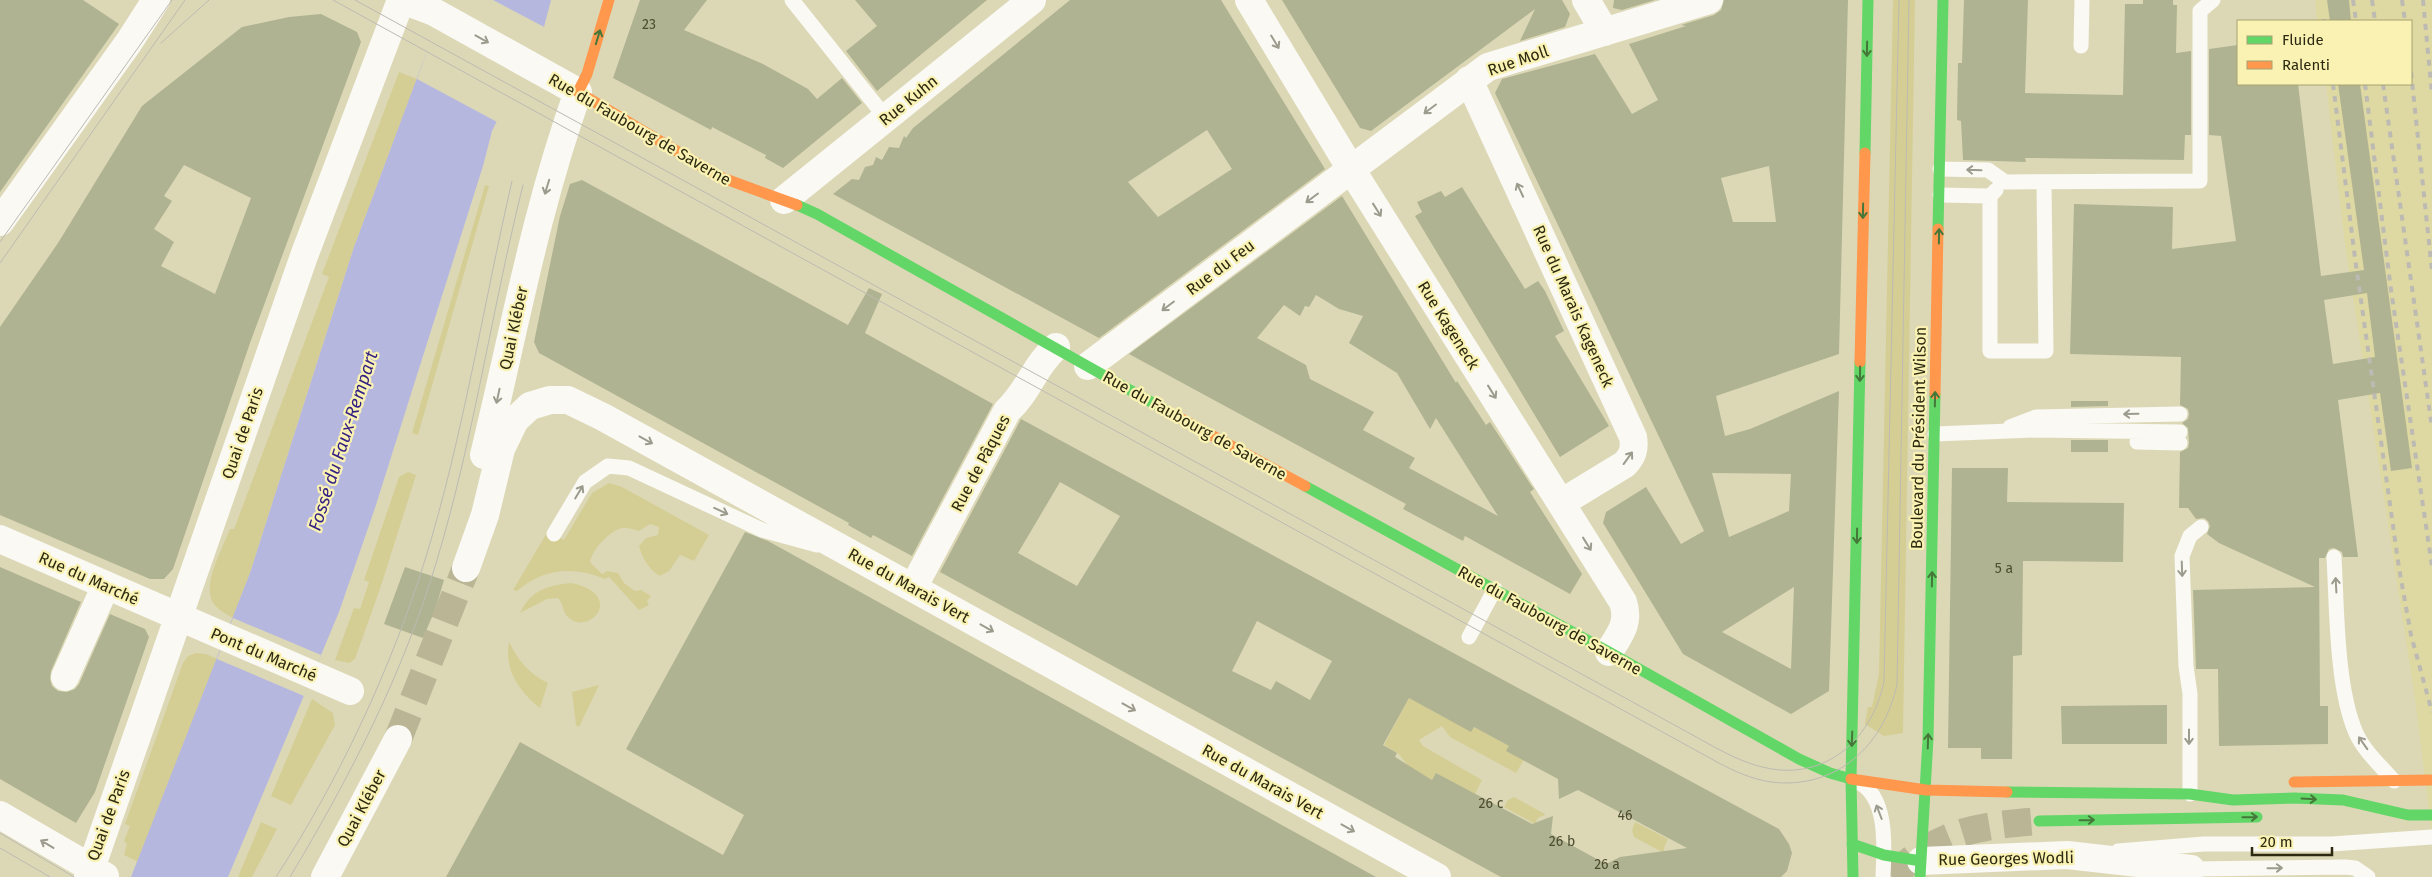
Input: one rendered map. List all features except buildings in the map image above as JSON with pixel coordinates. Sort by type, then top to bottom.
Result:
[{"type":"main road","points":[[578,92],[587,74],[609,0]]},
{"type":"main road","points":[[1853,877],[1851,779],[1868,0]]},
{"type":"main road","name":"Boulevard du Président Wilson","points":[[1921,869],[1926,790],[1943,0]]},
{"type":"main road","name":"Rue du Faubourg de Saverne","points":[[578,92],[667,148],[721,178],[755,192],[784,200],[817,214],[1806,763],[1830,774],[1851,779]]},
{"type":"main road","points":[[1851,779],[1926,790],[2190,794],[2233,800],[2294,798],[2343,800],[2408,815]]},
{"type":"main road","points":[[2284,782],[2432,780]]},
{"type":"main road","points":[[2190,794],[2218,787]]},
{"type":"main road","points":[[2351,815],[2432,815]]},
{"type":"main road","points":[[2039,821],[2272,816]]},
{"type":"main road","name":"Rue Georges Wodli","points":[[1852,844],[1921,869]]},
{"type":"street","points":[[0,222],[129,42],[156,0]]},
{"type":"street","name":"Rue du Faubourg de Saverne","points":[[402,0],[440,16],[578,92]]},
{"type":"street","name":"Quai de Paris","points":[[94,874],[189,622],[304,256],[402,0]]},
{"type":"street","name":"Rue Kuhn","points":[[784,200],[1032,0]]},
{"type":"street","name":"Rue Kageneck","points":[[1249,0],[1352,169],[1623,602],[1627,614],[1624,626],[1609,652]]},
{"type":"street","points":[[1586,0],[1605,32]]},
{"type":"street","name":"Rue Moll","points":[[1352,169],[1488,67],[1709,0]]},
{"type":"street","name":"Rue du Marais Kageneck","points":[[1469,80],[1633,437],[1634,448],[1631,457],[1625,464],[1561,503]]},
{"type":"street","name":"Quai Kléber","points":[[466,568],[469,517],[497,403],[521,288],[547,187],[578,92]]},
{"type":"street","name":"Rue du Feu","points":[[1088,366],[1352,169]]},
{"type":"street","name":"Rue de Pâques","points":[[914,588],[1006,411],[1021,399],[1044,357],[1056,347]]},
{"type":"street","name":"Rue du Marais Vert","points":[[466,568],[485,516],[507,433],[515,420],[530,406],[550,400],[568,400],[603,417],[1437,877]]},
{"type":"street","name":"Rue du Marché","points":[[0,539],[189,622]]},
{"type":"street","points":[[65,677],[106,585]]},
{"type":"street","name":"Pont du Marché","points":[[189,622],[341,688]]},
{"type":"street","name":"Quai Kléber","points":[[325,877],[398,739]]},
{"type":"street","points":[[0,815],[94,874]]},
{"type":"street","name":"Rue Georges Wodli","points":[[1921,869],[2067,855],[2191,869]]},
{"type":"lane","points":[[792,0],[886,118]]},
{"type":"lane","points":[[2081,46],[2082,0]]},
{"type":"lane","points":[[1940,168],[1988,170],[2005,182],[2200,181],[2194,5],[2213,0]]},
{"type":"lane","points":[[1940,195],[1990,196],[2005,182]]},
{"type":"lane","points":[[1990,196],[1990,351],[2046,351],[2044,182]]},
{"type":"lane","points":[[2002,431],[2036,417],[2180,414]]},
{"type":"lane","points":[[1935,434],[2002,431],[2180,437]]},
{"type":"lane","points":[[554,534],[585,482],[608,466],[629,468],[762,530],[856,556]]},
{"type":"lane","points":[[2190,794],[2190,694],[2186,666],[2182,556],[2190,536],[2201,526]]},
{"type":"lane","points":[[2334,557],[2340,649],[2348,711],[2357,734],[2372,756],[2394,780]]},
{"type":"lane","points":[[1469,637],[1495,590]]},
{"type":"lane","points":[[1851,779],[1862,784],[1876,802],[1884,825],[1883,877]]},
{"type":"lane","points":[[2067,855],[2204,844],[2332,844],[2432,837]]},
{"type":"lane","name":"Rue Georges Wodli","points":[[2191,869],[2345,867],[2355,868],[2368,877]]},
{"type":"shaded area","points":[[1893,0],[1915,0],[1903,733],[1884,736],[1865,724],[1868,707],[1872,707],[1879,674]]},
{"type":"shaded area","points":[[2315,0],[2432,0],[2432,835],[2415,699],[2345,245],[2326,85],[2412,85],[2412,20],[2317,20]]},
{"type":"shaded area","points":[[399,72],[417,79],[354,247],[250,573],[233,618],[219,609],[212,601],[210,585],[212,575],[230,529],[234,529],[329,277],[322,274]]},
{"type":"shaded area","points":[[485,185],[489,186],[418,435],[412,433]]},
{"type":"shaded area","points":[[408,472],[416,475],[381,586],[355,659],[349,663],[335,660],[354,608],[360,609],[369,582],[364,580],[399,477]]},
{"type":"shaded area","points":[[609,483],[622,487],[709,535],[694,561],[680,555],[669,571],[660,576],[646,563],[639,546],[646,538],[658,535],[659,527],[650,524],[639,531],[623,528],[613,532],[602,541],[591,557],[590,562],[602,574],[607,571],[618,573],[624,583],[635,591],[641,590],[651,596],[647,601],[649,605],[639,610],[609,577],[605,579],[582,572],[570,571],[548,574],[527,583],[517,591],[513,590],[548,531],[564,540],[592,493]]},
{"type":"shaded area","points":[[571,583],[588,588],[597,596],[600,604],[593,618],[586,622],[577,622],[569,618],[565,614],[558,598],[547,599],[520,613],[524,605],[534,594],[555,585]]},
{"type":"shaded area","points":[[509,642],[525,666],[548,683],[540,708],[520,687],[511,671],[508,652]]},
{"type":"shaded area","points":[[196,653],[206,654],[217,659],[138,862],[124,855],[127,844],[124,841],[130,826],[125,824],[183,663],[188,656]]},
{"type":"shaded area","points":[[599,685],[579,727],[576,725],[572,692]]},
{"type":"shaded area","points":[[1411,694],[1427,708],[1471,731],[1474,727],[1509,746],[1507,751],[1524,760],[1516,773],[1450,737],[1442,726],[1419,740],[1423,746],[1482,780],[1475,794],[1436,773],[1432,780],[1408,766],[1399,754],[1384,745]]},
{"type":"shaded area","points":[[312,699],[333,713],[335,725],[291,805],[271,796]]},
{"type":"shaded area","points":[[1514,797],[1545,815],[1538,818],[1535,824],[1504,807],[1508,800]]},
{"type":"shaded area","points":[[261,822],[277,829],[252,877],[238,877]]},
{"type":"shaded area","points":[[1635,822],[1668,839],[1664,853],[1634,837],[1632,830]]},
{"type":"water","name":"Fossé du Faux-Rempart","points":[[446,0],[551,0],[544,27],[492,131],[483,166],[375,508],[339,612],[228,877],[131,877],[250,573],[354,247]]},
{"type":"pier","points":[[445,0],[493,0],[546,28],[499,123],[417,79]]},
{"type":"pier","points":[[233,618],[321,655],[304,696],[217,659]]},
{"type":"tunnel","points":[[398,739],[466,568]]},
{"type":"tunnel","points":[[1892,877],[1909,862],[1942,840],[1996,825],[2039,821]]},
{"type":"tram line","points":[[0,242],[172,0]]},
{"type":"tram line","points":[[0,263],[185,0]]},
{"type":"tram line","points":[[161,43],[209,0]]},
{"type":"tram line","points":[[333,0],[1717,762],[1757,779],[1771,782],[1795,783],[1816,779],[1836,771],[1854,759],[1869,744],[1881,727],[1891,706],[1897,684],[1909,0]]},
{"type":"tram line","points":[[355,0],[1718,749],[1747,762],[1780,770],[1800,769],[1818,765],[1834,757],[1849,746],[1861,733],[1871,717],[1879,700],[1884,681],[1899,0]]},
{"type":"tram line","points":[[276,877],[342,763],[379,684],[411,602],[451,467],[512,181]]},
{"type":"tram line","points":[[290,877],[334,801],[374,723],[409,643],[424,602],[462,467],[523,185]]},
{"type":"tram line","points":[[0,833],[74,877]]},
{"type":"tram line","points":[[0,848],[50,877]]},
{"type":"railway","points":[[2353,0],[2356,20]]},
{"type":"railway","points":[[2372,0],[2375,20]]},
{"type":"railway","points":[[2402,0],[2405,20]]},
{"type":"railway","points":[[2423,0],[2432,94]]},
{"type":"railway","points":[[2412,81],[2432,271]]},
{"type":"railway","points":[[2333,85],[2355,258],[2399,568],[2411,635],[2432,712]]},
{"type":"railway","points":[[2365,85],[2391,290],[2432,566]]},
{"type":"railway","points":[[2383,85],[2432,428]]},
{"type":"traffic: fast","points":[[1865,153],[1868,0]]},
{"type":"traffic: fast","points":[[1938,229],[1943,0]]},
{"type":"traffic: fast","points":[[797,205],[817,214],[1169,412]]},
{"type":"traffic: fast","points":[[1853,877],[1851,779],[1860,362]]},
{"type":"traffic: fast","points":[[1920,877],[1928,739],[1935,394]]},
{"type":"traffic: fast","points":[[1305,486],[1609,652],[1799,759],[1830,773],[1851,779]]},
{"type":"traffic: fast","points":[[2007,792],[2190,794],[2233,800],[2294,798],[2343,800],[2408,815],[2432,815]]},
{"type":"traffic: fast","points":[[2039,821],[2257,817]]},
{"type":"traffic: fast","points":[[1852,844],[1884,855],[1921,861]]},
{"type":"traffic: slow","points":[[609,0],[587,74],[578,92],[720,177],[797,205]]},
{"type":"traffic: slow","points":[[1860,362],[1865,153]]},
{"type":"traffic: slow","points":[[1935,394],[1938,229]]},
{"type":"traffic: slow","points":[[1169,412],[1305,486]]},
{"type":"traffic: slow","points":[[1851,779],[1926,790],[2007,792]]},
{"type":"traffic: slow","points":[[2294,782],[2432,780]]}]
